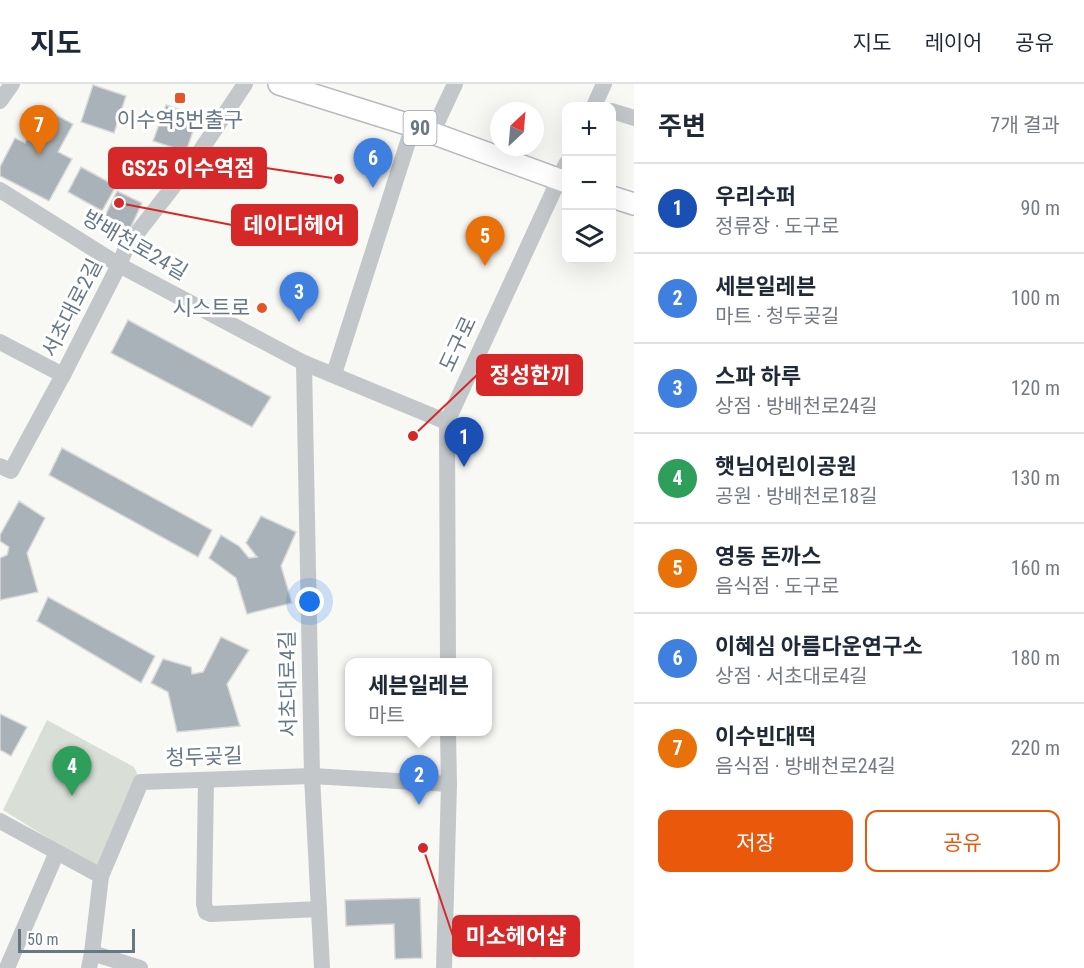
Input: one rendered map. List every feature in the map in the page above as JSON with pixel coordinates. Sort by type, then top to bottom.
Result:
[{"type":"main road","name":"90","points":[[279,84],[562,175]]},
{"type":"main road","points":[[616,198],[634,204]]},
{"type":"street","points":[[0,101],[12,84]]},
{"type":"street","name":"서초대로2길","points":[[5,469],[63,375],[119,265],[126,246],[197,156],[245,84]]},
{"type":"street","points":[[334,374],[423,129],[454,84]]},
{"type":"street","points":[[597,102],[604,84]]},
{"type":"street","points":[[616,112],[634,118]]},
{"type":"street","name":"도구로","points":[[448,658],[447,422],[562,180]]},
{"type":"street","name":"방배천로24길","points":[[0,190],[119,265],[304,363],[447,422]]},
{"type":"street","points":[[0,342],[63,375]]},
{"type":"street","name":"서초대로4길","points":[[304,363],[312,776],[322,968]]},
{"type":"street","points":[[444,968],[448,736]]},
{"type":"street","name":"청두곶길","points":[[140,968],[91,961],[101,876],[141,782],[312,776],[449,784]]},
{"type":"street","points":[[206,780],[204,904],[206,912],[211,914],[319,909]]},
{"type":"street","points":[[0,821],[101,876]]},
{"type":"street","points":[[7,968],[57,852]]},
{"type":"shaded area","points":[[47,720],[134,767],[141,782],[99,870],[3,810]]},
{"type":"building","points":[[93,85],[126,96],[114,133],[81,122]]},
{"type":"building","points":[[166,105],[198,116],[186,152],[153,141]]},
{"type":"building","points":[[43,108],[73,124],[58,152],[72,159],[49,201],[0,176],[0,167],[15,138],[25,143]]},
{"type":"building","points":[[81,167],[116,186],[102,211],[68,192]]},
{"type":"building","points":[[117,191],[142,203],[130,229],[105,216]]},
{"type":"building","points":[[128,320],[271,397],[252,427],[111,353]]},
{"type":"building","points":[[62,448],[212,530],[198,557],[49,475]]},
{"type":"building","points":[[19,501],[45,518],[27,553],[38,592],[0,600],[0,558],[7,555],[9,547],[0,541],[0,535]]},
{"type":"building","points":[[261,516],[296,532],[281,566],[292,603],[247,614],[236,578],[209,558],[221,535],[239,546],[249,558],[257,557],[246,543]]},
{"type":"building","points":[[48,597],[155,656],[141,683],[37,621]]},
{"type":"building","points":[[221,637],[249,650],[227,684],[240,726],[177,732],[168,692],[151,683],[163,659],[191,667],[192,674],[203,672]]},
{"type":"building","points":[[0,714],[27,727],[11,756],[0,750]]},
{"type":"building","points":[[420,898],[422,958],[395,959],[394,924],[346,926],[345,900]]},
{"type":"place","name":"이수역5번출구","points":[[180,98]]},
{"type":"place","name":"이수빈대떡","points":[[39,155]]},
{"type":"place","name":"GS25 이수역점","points":[[339,179]]},
{"type":"place","name":"이혜심 아름다운연구소","points":[[373,188]]},
{"type":"place","name":"데이디헤어","points":[[119,203]]},
{"type":"place","name":"영동 돈까스","points":[[485,266]]},
{"type":"place","name":"시스트로","points":[[262,308]]},
{"type":"place","name":"스파 하루","points":[[299,322]]},
{"type":"place","name":"정성한끼","points":[[413,436]]},
{"type":"place","name":"우리수퍼","points":[[464,467]]},
{"type":"place","name":"햇님어린이공원","points":[[72,796]]},
{"type":"place","name":"세븐일레븐","points":[[419,805]]},
{"type":"place","name":"미소헤어샵","points":[[423,848]]}]
